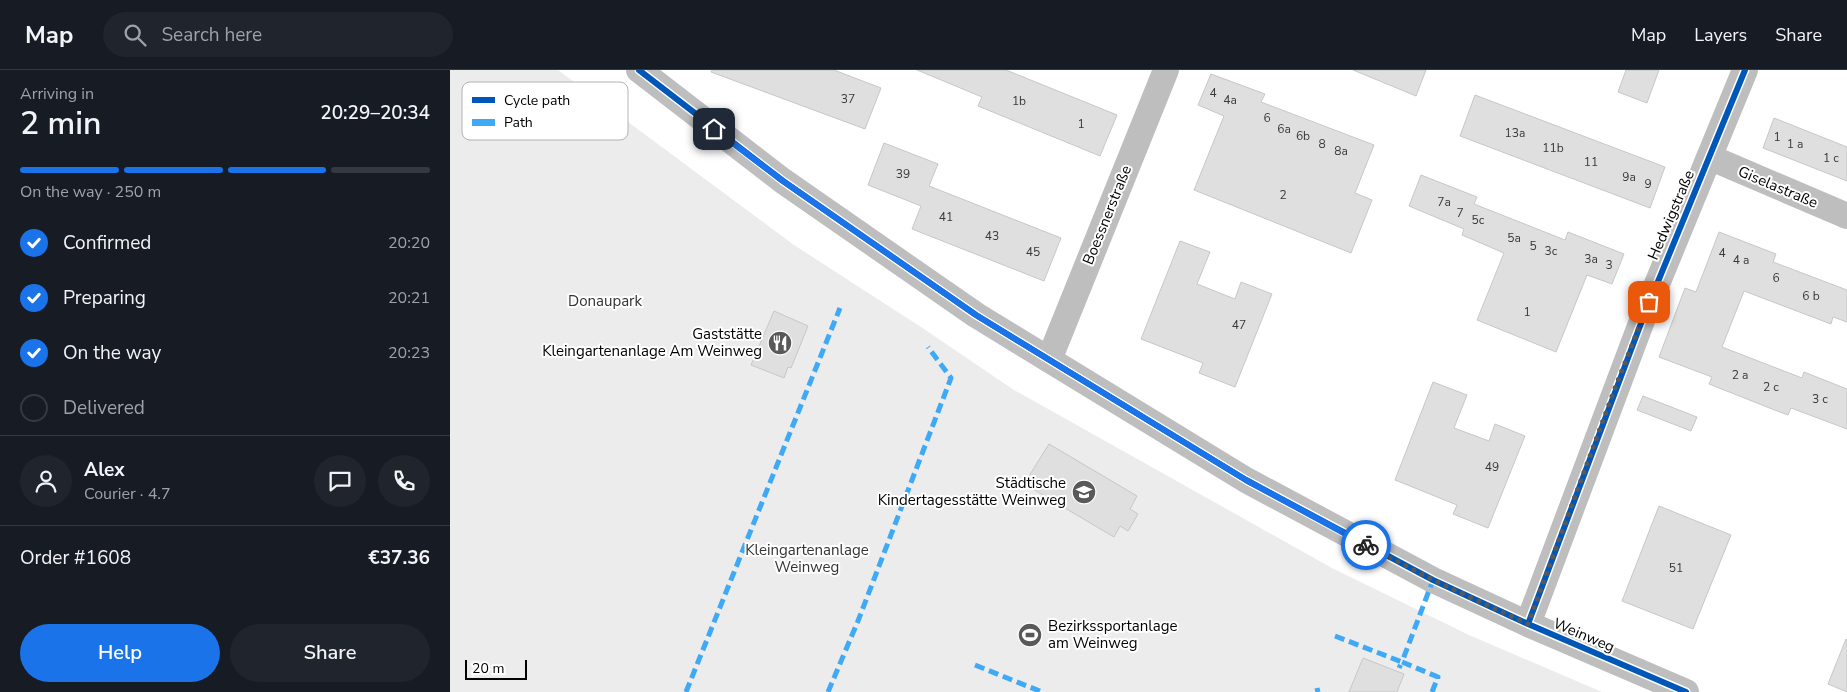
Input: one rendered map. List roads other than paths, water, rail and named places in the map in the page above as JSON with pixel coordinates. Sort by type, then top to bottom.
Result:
[{"type":"street","name":"Weinweg","points":[[639,70],[783,181],[976,315],[1268,492],[1433,580],[1528,624],[1686,692]]},
{"type":"street","name":"Boessnerstraße","points":[[1049,360],[1166,70]]},
{"type":"street","name":"Hedwigstraße","points":[[1528,624],[1615,388],[1745,70]]},
{"type":"street","name":"Giselastraße","points":[[1709,157],[1847,216]]},
{"type":"place","name":"Gaststätte Kleingartenanlage Am Weinweg","points":[[780,343]]},
{"type":"place","name":"Städtische Kindertagesstätte Weinweg","points":[[1084,492]]},
{"type":"place","name":"Bezirkssportanlage am Weinweg","points":[[1030,635]]},
{"type":"park label","name":"Donaupark","points":[[605,301]]},
{"type":"park label","name":"Kleingartenanlage Weinweg","points":[[807,558]]}]
